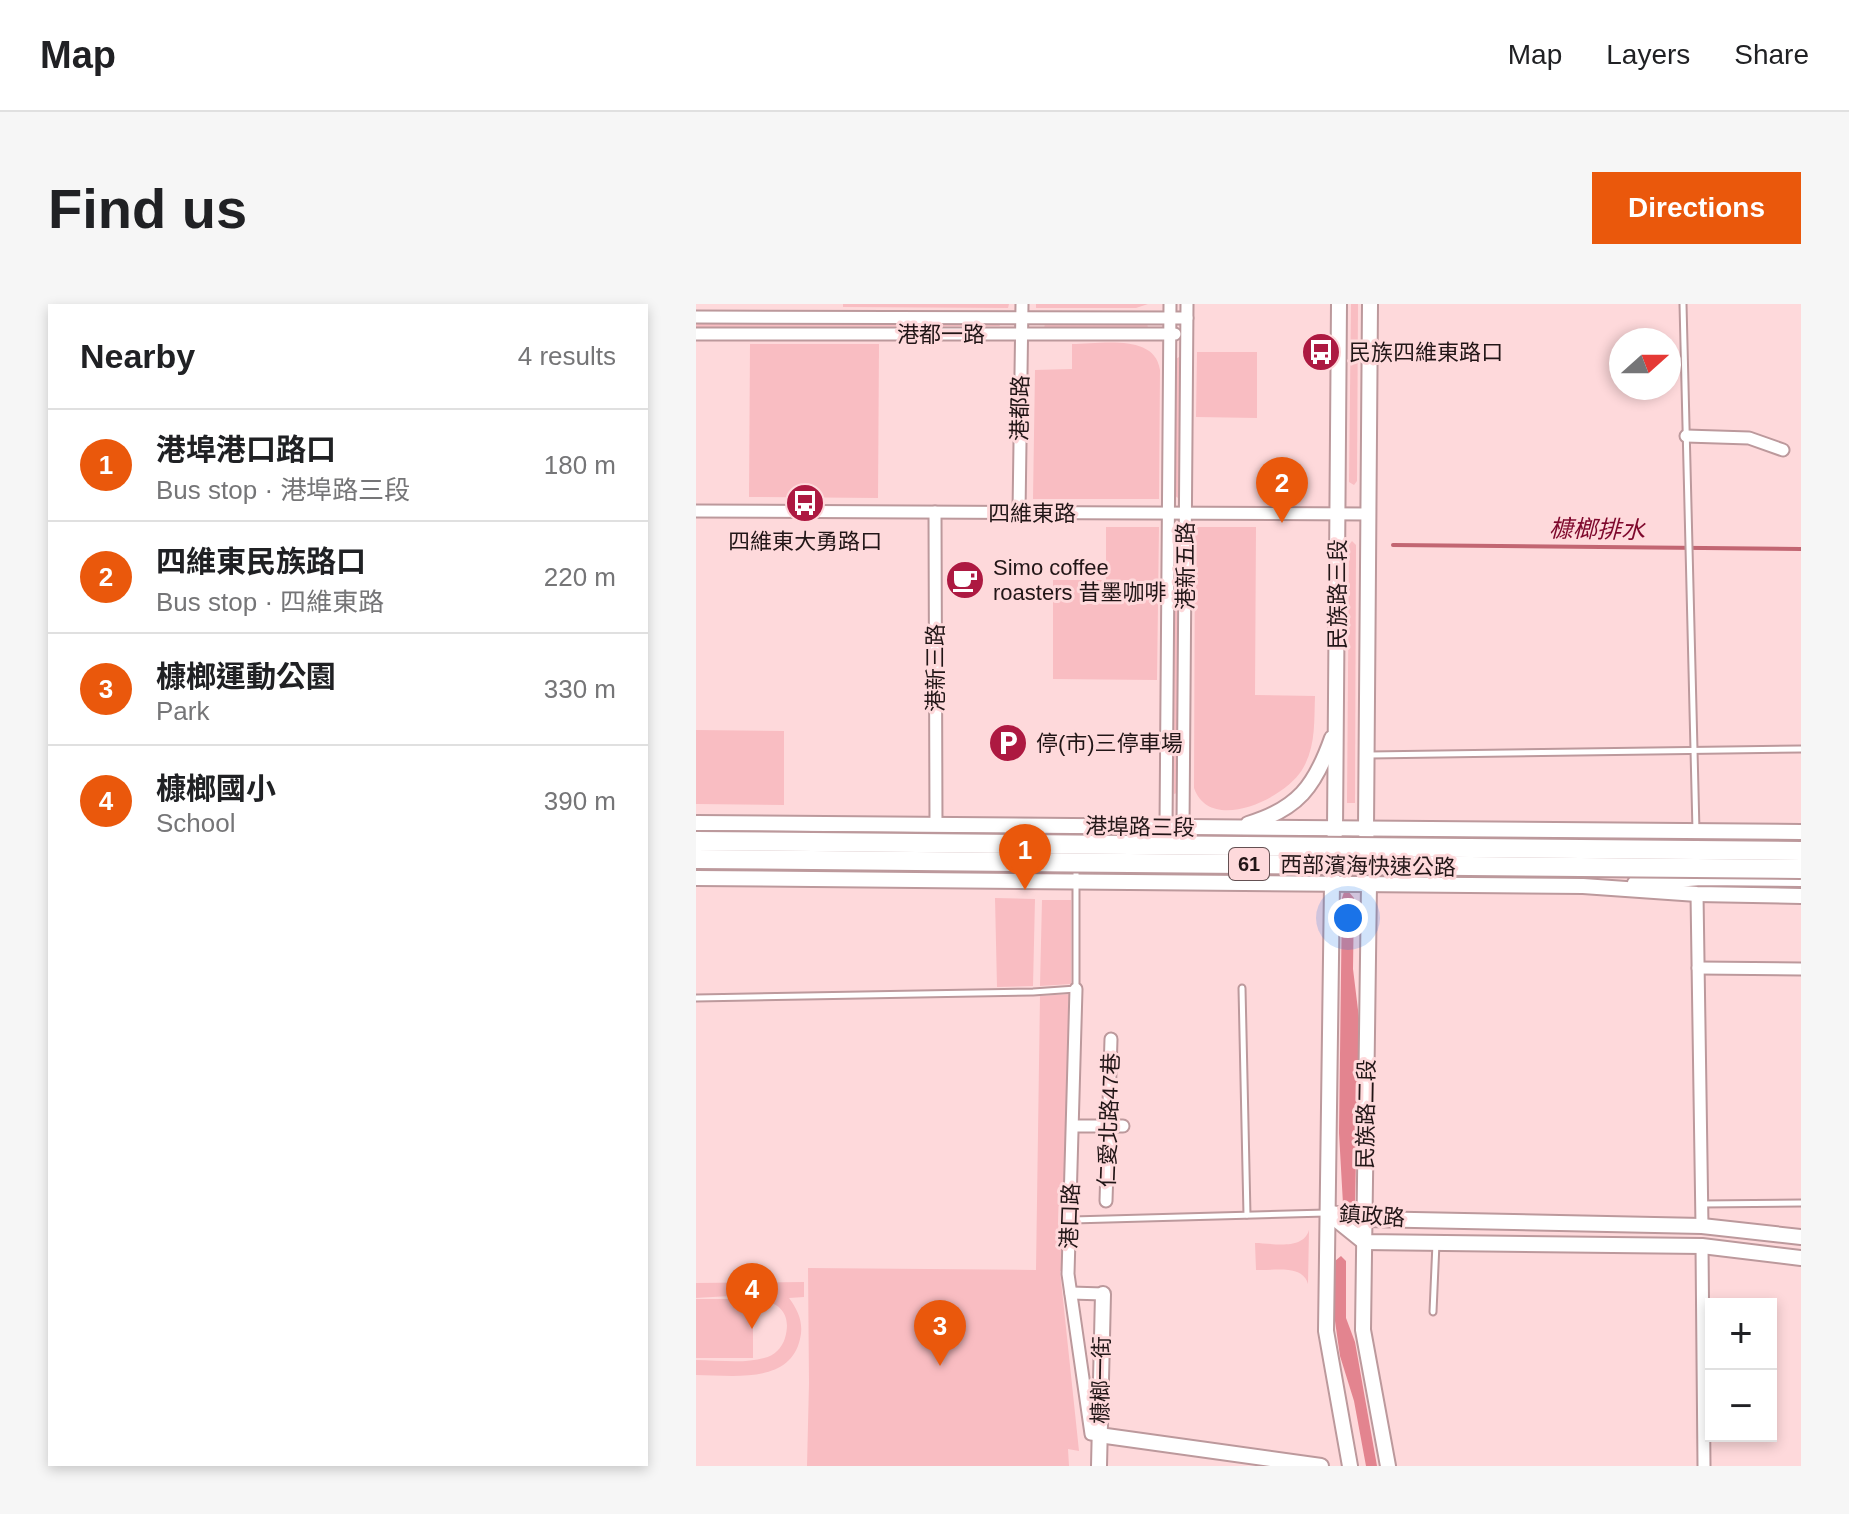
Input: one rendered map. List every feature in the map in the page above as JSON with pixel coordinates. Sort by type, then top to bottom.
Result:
[{"type":"highway","name":"西部濱海快速公路","points":[[696,841],[1801,851]]},
{"type":"highway","name":"西部濱海快速公路","points":[[696,859],[1801,869]]},
{"type":"street","name":"港都路","points":[[1019,512],[1022,304]]},
{"type":"street","name":"港新五路","points":[[1166,827],[1170,304]]},
{"type":"street","name":"港新五路","points":[[1183,827],[1187,304]]},
{"type":"street","name":"民族路三段","points":[[1332,884],[1339,304]]},
{"type":"street","name":"民族路三段","points":[[1367,857],[1370,304]]},
{"type":"street","name":"港都一路","points":[[696,317],[1187,318]]},
{"type":"street","name":"港都一路","points":[[696,334],[1187,334]]},
{"type":"street","points":[[1686,436],[1749,438],[1783,450]]},
{"type":"street","name":"四維東路","points":[[696,511],[1368,514]]},
{"type":"street","name":"港新三路","points":[[935,512],[936,825]]},
{"type":"street","points":[[1234,828],[1274,815],[1301,796],[1319,772],[1336,727]]},
{"type":"street","name":"港埠路三段","points":[[696,823],[1801,832]]},
{"type":"street","name":"港埠路三段","points":[[1584,831],[1701,841],[1801,842]]},
{"type":"street","name":"民族路二段","points":[[1367,857],[1363,1330],[1388,1466]]},
{"type":"street","points":[[696,878],[1583,886],[1697,894],[1801,896]]},
{"type":"street","points":[[1583,886],[1701,878],[1801,879]]},
{"type":"street","name":"民族路二段","points":[[1332,884],[1326,1331],[1350,1466]]},
{"type":"street","points":[[1697,894],[1702,1226]]},
{"type":"street","points":[[1698,968],[1801,969]]},
{"type":"street","name":"港口路","points":[[1076,989],[1068,1274],[1091,1434],[1099,1435]]},
{"type":"street","name":"仁愛北路47巷","points":[[1106,1201],[1111,1039]]},
{"type":"street","points":[[1073,1126],[1123,1126]]},
{"type":"street","name":"鎮政路","points":[[1328,1213],[1365,1219],[1702,1226],[1801,1237]]},
{"type":"street","name":"鎮政路","points":[[1328,1213],[1364,1242],[1702,1246],[1801,1258]]},
{"type":"street","points":[[1702,1246],[1704,1466]]},
{"type":"street","points":[[1071,1293],[1103,1294]]},
{"type":"street","name":"槺榔一街","points":[[1099,1466],[1103,1294]]},
{"type":"street","points":[[1099,1435],[1321,1466]]},
{"type":"lane","points":[[1683,304],[1696,833]]},
{"type":"lane","points":[[1367,755],[1801,749]]},
{"type":"lane","points":[[696,998],[1076,989],[1076,826]]},
{"type":"lane","points":[[1242,988],[1247,1215]]},
{"type":"lane","points":[[1701,1204],[1801,1203]]},
{"type":"lane","points":[[1071,1220],[1328,1213]]},
{"type":"lane","points":[[1433,1312],[1436,1242]]},
{"type":"shaded area","points":[[843,304],[1009,304],[1008,308],[843,307]]},
{"type":"shaded area","points":[[1036,304],[1148,304],[1136,308],[1036,308]]},
{"type":"shaded area","points":[[1351,304],[1358,304],[1357,481],[1354,485],[1349,482]]},
{"type":"shaded area","points":[[696,323],[999,324],[1000,326],[696,327]]},
{"type":"shaded area","points":[[1045,324],[1146,324],[1148,326],[1044,328]]},
{"type":"shaded area","points":[[1125,343],[1148,350],[1156,358],[1160,370],[1159,499],[1033,499],[1035,370],[1072,369],[1072,344]]},
{"type":"shaded area","points":[[750,344],[879,344],[878,498],[749,497]]},
{"type":"shaded area","points":[[1197,352],[1257,352],[1257,418],[1196,417]]},
{"type":"shaded area","points":[[1179,357],[1178,498],[1175,496],[1176,359]]},
{"type":"shaded area","points":[[1106,527],[1159,527],[1157,680],[1053,679],[1053,580],[1106,580]]},
{"type":"shaded area","points":[[1195,527],[1256,527],[1255,695],[1315,696],[1312,743],[1302,770],[1280,792],[1264,801],[1230,810],[1215,809],[1202,802],[1194,788]]},
{"type":"shaded area","points":[[1175,531],[1177,793],[1174,794]]},
{"type":"shaded area","points":[[1352,541],[1356,545],[1355,803],[1347,803],[1349,545]]},
{"type":"shaded area","points":[[696,730],[784,731],[784,805],[696,804]]},
{"type":"shaded area","points":[[1348,891],[1354,898],[1353,969],[1359,1018],[1355,1204],[1349,1211],[1343,1204],[1339,1133],[1342,898]]},
{"type":"shaded area","points":[[995,898],[1035,899],[1033,986],[997,987]]},
{"type":"shaded area","points":[[1042,900],[1071,900],[1071,984],[1040,986]]},
{"type":"shaded area","points":[[1071,994],[1064,1271],[1060,1271],[1079,1451],[1068,1449],[1069,1466],[807,1466],[808,1268],[1036,1270],[1040,996]]},
{"type":"shaded area","points":[[1309,1230],[1308,1284],[1294,1271],[1256,1270],[1255,1243],[1294,1243],[1306,1237]]},
{"type":"shaded area","points":[[1341,1256],[1346,1261],[1346,1318],[1355,1342],[1377,1466],[1366,1466],[1354,1401],[1340,1356],[1335,1321],[1335,1261]]},
{"type":"shaded area","points":[[804,1282],[804,1297],[789,1298],[799,1317],[801,1333],[794,1354],[784,1364],[772,1371],[742,1376],[696,1375],[696,1360],[748,1361],[771,1355],[784,1342],[787,1321],[781,1310],[771,1302],[757,1298],[696,1298],[696,1283]]},
{"type":"shaded area","points":[[696,1299],[753,1299],[753,1358],[696,1358]]},
{"type":"waterway","name":"槺榔排水","points":[[1393,545],[1801,549]]},
{"type":"place","name":"民族四維東路口","points":[[1321,352]]},
{"type":"place","name":"四維東大勇路口","points":[[805,503]]},
{"type":"place","name":"四維東民族路口","points":[[1282,523]]},
{"type":"place","name":"Simo coffee roasters 昔墨咖啡","points":[[965,580]]},
{"type":"place","name":"停(市)三停車場","points":[[1008,743]]},
{"type":"place","name":"港埠港口路口","points":[[1025,890]]},
{"type":"place","name":"槺榔國小","points":[[752,1329]]},
{"type":"place","name":"槺榔運動公園","points":[[940,1366]]}]
